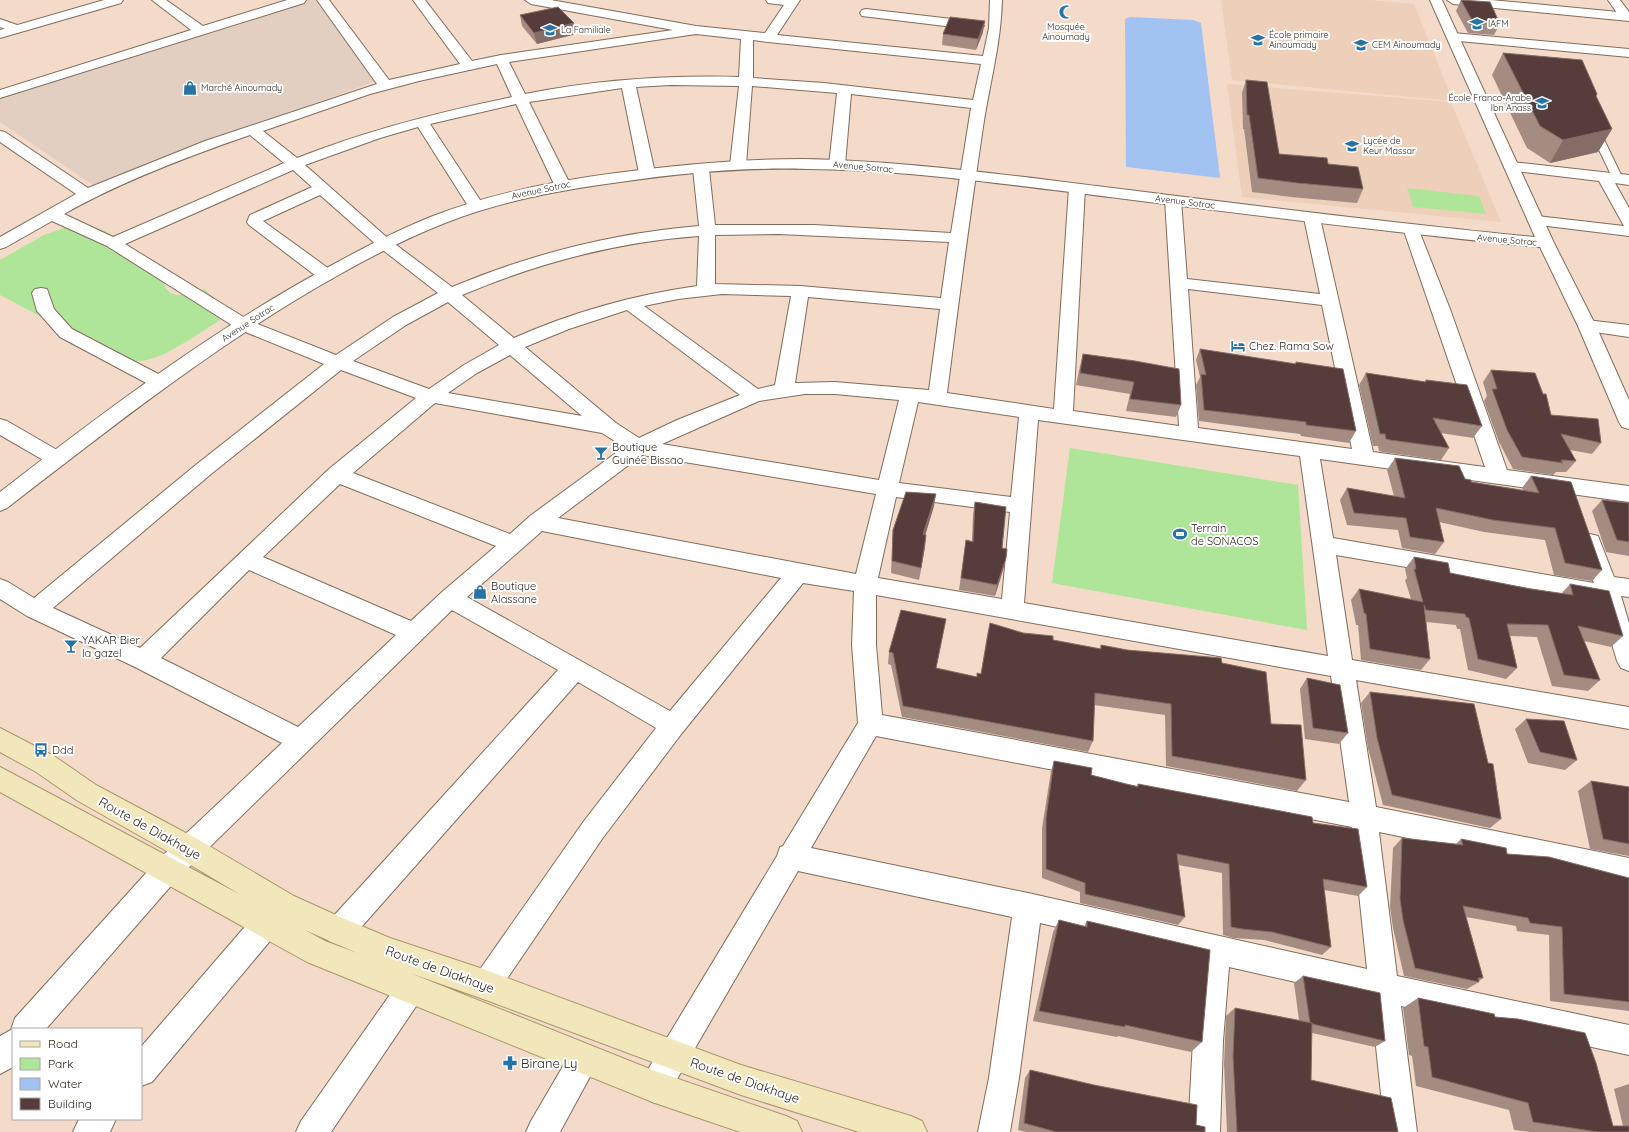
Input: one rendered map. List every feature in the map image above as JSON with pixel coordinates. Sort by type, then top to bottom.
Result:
[{"type":"main road","name":"Route de Diakhaye","points":[[0,739],[45,764],[87,793],[188,849],[284,906],[339,931],[390,952],[486,985],[741,1080],[911,1132]]},
{"type":"main road","points":[[0,779],[317,952],[411,988],[584,1060],[655,1087],[786,1132]]},
{"type":"street","points":[[0,34],[117,0]]},
{"type":"street","points":[[158,0],[201,31]]},
{"type":"street","points":[[0,94],[300,0]]},
{"type":"street","points":[[323,0],[385,85]]},
{"type":"street","points":[[419,0],[468,66]]},
{"type":"street","points":[[533,0],[696,30],[989,61]]},
{"type":"street","points":[[768,38],[793,2],[772,0]]},
{"type":"street","points":[[848,46],[873,0]]},
{"type":"street","points":[[937,398],[948,304],[978,104],[989,61],[995,28],[996,0]]},
{"type":"street","name":"Avenue Sotrac","points":[[0,503],[159,382],[244,325],[326,275],[385,244],[440,219],[476,206],[562,184],[647,173],[738,166],[837,165],[968,176],[1077,188],[1412,231],[1546,243],[1436,0]]},
{"type":"street","points":[[1453,0],[1627,17]]},
{"type":"street","points":[[1614,0],[1627,17]]},
{"type":"street","points":[[866,13],[995,28]]},
{"type":"street","points":[[0,23],[16,29]]},
{"type":"street","points":[[0,244],[53,215],[87,194],[252,129],[385,85],[501,59],[696,30]]},
{"type":"street","points":[[738,166],[746,81],[747,36]]},
{"type":"street","points":[[1453,37],[1629,53]]},
{"type":"street","points":[[501,59],[562,184]]},
{"type":"street","points":[[114,243],[221,194],[295,164],[375,135],[421,122],[520,98],[628,83],[669,81],[746,81],[978,104]]},
{"type":"street","points":[[628,83],[647,173]]},
{"type":"street","points":[[837,165],[844,90]]},
{"type":"street","points":[[421,122],[476,206]]},
{"type":"street","points":[[252,129],[295,164],[385,244],[450,294],[609,428],[638,447],[888,488],[1022,506]]},
{"type":"street","points":[[1,137],[87,194]]},
{"type":"street","points":[[1512,167],[1618,179],[1629,222]]},
{"type":"street","points":[[701,169],[707,230],[706,290]]},
{"type":"street","points":[[322,188],[256,218],[255,222],[326,275]]},
{"type":"street","points":[[1063,416],[1077,188]]},
{"type":"street","points":[[1173,200],[1178,284],[1192,351],[1189,433]]},
{"type":"street","points":[[53,215],[114,243],[244,325],[337,362],[430,396],[609,428]]},
{"type":"street","points":[[1312,218],[1331,301],[1339,373],[1364,457]]},
{"type":"street","points":[[1537,221],[1629,231]]},
{"type":"street","points":[[35,610],[216,458],[337,362],[420,310],[450,294],[515,269],[586,248],[634,238],[707,230],[832,231],[958,238]]},
{"type":"street","points":[[1412,231],[1441,309],[1499,477]]},
{"type":"street","points":[[1546,243],[1624,399],[1629,422]]},
{"type":"street","points":[[1178,284],[1331,301]]},
{"type":"street","points":[[143,660],[336,474],[430,396],[481,362],[512,345],[568,322],[631,305],[706,290],[800,291],[948,304]]},
{"type":"street","points":[[784,390],[800,291]]},
{"type":"street","points":[[41,293],[46,311],[66,332],[159,382]]},
{"type":"street","points":[[631,305],[755,396]]},
{"type":"street","points":[[1587,326],[1629,331]]},
{"type":"street","points":[[27,1028],[167,870],[188,849],[450,598],[512,543],[638,447],[684,424],[755,396],[784,390],[835,388],[910,394],[1029,412],[1629,494]]},
{"type":"street","points":[[655,1087],[790,856],[870,724],[864,645],[865,584],[910,394]]},
{"type":"street","points":[[1012,610],[1029,412]]},
{"type":"street","points":[[0,426],[57,459]]},
{"type":"street","points":[[1309,450],[1325,545],[1364,817],[1401,1132]]},
{"type":"street","points":[[336,474],[512,543]]},
{"type":"street","points":[[1570,486],[1580,514],[1614,589],[1629,661]]},
{"type":"street","points":[[538,522],[798,573],[1629,718]]},
{"type":"street","points":[[1325,545],[1614,589]]},
{"type":"street","points":[[247,560],[414,633]]},
{"type":"street","points":[[486,985],[593,830],[673,725],[798,573]]},
{"type":"street","points":[[0,588],[35,610],[143,660],[300,741]]},
{"type":"street","points":[[450,598],[673,725]]},
{"type":"street","points":[[339,931],[575,668]]},
{"type":"street","points":[[870,724],[1364,817],[1629,871]]},
{"type":"street","points":[[790,856],[1028,907],[1216,951],[1629,1040]]},
{"type":"street","points":[[994,1132],[1004,1078],[1028,907]]},
{"type":"street","points":[[142,1070],[266,925]]},
{"type":"street","points":[[1204,1132],[1205,1081],[1211,995],[1216,951]]},
{"type":"street","points":[[312,1132],[411,988]]},
{"type":"street","points":[[1582,1030],[1589,1059]]},
{"type":"street","points":[[0,1059],[12,1045]]},
{"type":"street","points":[[542,1132],[584,1060]]},
{"type":"street","points":[[89,1132],[99,1120]]},
{"type":"lane","points":[[1589,118],[1618,179]]},
{"type":"shaded area","name":"Marché Ainoumady","points":[[307,0],[316,0],[376,81],[93,185],[0,122],[0,96]]},
{"type":"shaded area","name":"CEM Ainoumady","points":[[1221,0],[1369,0],[1414,4],[1453,101],[1232,80]]},
{"type":"shaded area","name":"Lycée de Keur Massar","points":[[1227,84],[1451,102],[1501,222],[1242,197]]},
{"type":"green space","points":[[1407,188],[1479,196],[1486,214],[1413,207]]},
{"type":"green space","points":[[73,225],[94,227],[103,230],[133,248],[167,276],[164,284],[167,290],[171,293],[181,295],[204,289],[231,313],[190,340],[157,357],[147,360],[133,361],[119,358],[0,295],[0,260],[44,235]]},
{"type":"green space","name":"Terrain de SONACOS","points":[[1070,448],[1298,485],[1307,630],[1052,583]]},
{"type":"water","points":[[1130,17],[1193,20],[1201,23],[1220,178],[1126,167],[1125,19]]},
{"type":"building","points":[[1461,0],[1490,2],[1500,24],[1473,22]]},
{"type":"building","points":[[558,7],[574,23],[534,33],[520,15]]},
{"type":"building","points":[[950,17],[985,21],[978,39],[943,34]]},
{"type":"building","points":[[1503,53],[1582,60],[1597,94],[1596,96],[1612,129],[1563,140],[1540,126]]},
{"type":"building","points":[[1246,80],[1267,82],[1279,154],[1327,158],[1328,164],[1358,167],[1363,189],[1258,178],[1249,115],[1247,115]]},
{"type":"building","points":[[1200,349],[1296,364],[1296,362],[1343,369],[1356,431],[1306,425],[1306,422],[1204,410],[1201,374],[1206,375]]},
{"type":"building","points":[[1083,354],[1179,369],[1181,405],[1130,399],[1134,382],[1080,373]]},
{"type":"building","points":[[1491,370],[1535,373],[1543,394],[1546,394],[1551,415],[1598,419],[1601,443],[1561,434],[1576,461],[1561,460],[1563,463],[1522,457],[1507,430],[1492,389],[1497,389]]},
{"type":"building","points":[[1366,373],[1426,382],[1426,380],[1467,385],[1482,426],[1433,418],[1449,448],[1386,439],[1385,434],[1380,434]]},
{"type":"building","points":[[1395,458],[1459,466],[1465,479],[1471,480],[1471,482],[1539,493],[1531,476],[1571,482],[1602,570],[1565,563],[1555,528],[1493,520],[1436,508],[1444,542],[1410,537],[1406,518],[1354,513],[1347,488],[1405,498]]},
{"type":"building","points":[[906,492],[936,494],[923,534],[926,535],[921,568],[892,561],[893,530]]},
{"type":"building","points":[[1602,500],[1629,503],[1629,542],[1617,540]]},
{"type":"building","points":[[975,502],[1006,507],[1002,548],[1007,549],[1006,558],[997,585],[961,578],[966,540],[973,542]]},
{"type":"building","points":[[1414,557],[1448,563],[1450,573],[1530,589],[1573,595],[1570,584],[1609,591],[1623,636],[1578,626],[1600,680],[1564,675],[1548,625],[1507,624],[1517,668],[1478,659],[1469,618],[1466,617],[1465,614],[1426,610],[1424,605],[1430,659],[1370,649],[1366,614],[1364,613],[1359,589],[1423,602],[1414,569],[1416,569]]},
{"type":"building","points":[[901,610],[946,619],[936,668],[977,677],[977,673],[981,674],[990,623],[1023,633],[1053,636],[1053,640],[1101,649],[1101,645],[1127,650],[1221,658],[1222,663],[1266,672],[1271,724],[1301,725],[1306,780],[1172,756],[1171,704],[1095,693],[1093,741],[903,706],[893,653],[889,652]]},
{"type":"building","points":[[1307,678],[1340,685],[1348,733],[1313,728]]},
{"type":"building","points":[[1370,692],[1474,704],[1488,763],[1493,764],[1501,819],[1392,795],[1377,738]]},
{"type":"building","points":[[1526,719],[1564,721],[1577,760],[1540,752]]},
{"type":"building","points":[[1054,761],[1092,768],[1091,775],[1138,787],[1138,784],[1312,817],[1313,823],[1358,829],[1367,887],[1323,879],[1331,947],[1272,932],[1231,927],[1229,864],[1177,854],[1185,917],[1085,894],[1085,883],[1046,869],[1046,818]]},
{"type":"building","points":[[1591,781],[1629,787],[1629,844],[1603,839]]},
{"type":"building","points":[[1402,838],[1463,845],[1461,839],[1506,848],[1507,854],[1549,857],[1629,878],[1629,1002],[1564,994],[1562,927],[1530,923],[1528,918],[1463,906],[1483,978],[1478,978],[1479,982],[1415,968],[1403,920],[1400,899]]},
{"type":"building","points":[[1059,920],[1087,927],[1087,921],[1210,950],[1202,1042],[1125,1025],[1125,1027],[1039,1011]]},
{"type":"building","points":[[1303,976],[1380,993],[1385,1041],[1310,1023]]},
{"type":"building","points":[[1418,998],[1494,1014],[1495,1017],[1518,1019],[1585,1033],[1596,1063],[1613,1126],[1629,1126],[1629,1132],[1598,1132],[1533,1122],[1528,1103],[1432,1077],[1428,1047],[1424,1046]]},
{"type":"building","points":[[1235,1008],[1312,1023],[1311,1080],[1391,1098],[1398,1132],[1237,1132],[1233,1057]]},
{"type":"building","points":[[1030,1070],[1094,1085],[1197,1105],[1196,1125],[1205,1127],[1205,1132],[1056,1132],[1024,1123]]},
{"type":"place","name":"Mosquée Ainoumady","points":[[1066,12]]},
{"type":"place","name":"IAFM","points":[[1477,24]]},
{"type":"place","name":"La Familiale","points":[[550,30]]},
{"type":"place","name":"École primaire Ainoumady","points":[[1258,40]]},
{"type":"place","name":"CEM Ainoumady","points":[[1361,45]]},
{"type":"place","name":"Marché Ainoumady","points":[[190,88]]},
{"type":"place","name":"École Franco-Arabe Ibn Anass","points":[[1542,103]]},
{"type":"place","name":"Lycée de Keur Massar","points":[[1352,146]]},
{"type":"place","name":"Chez. Rama Sow","points":[[1238,346]]},
{"type":"place","name":"Boutique Guinée Bissao","points":[[601,453]]},
{"type":"place","name":"Terrain de SONACOS","points":[[1180,534]]},
{"type":"place","name":"Boutique Alassane","points":[[480,592]]},
{"type":"place","name":"YAKAR Bier la gazel","points":[[71,646]]},
{"type":"place","name":"Ddd","points":[[41,750]]},
{"type":"place","name":"Birane Ly","points":[[510,1063]]}]
